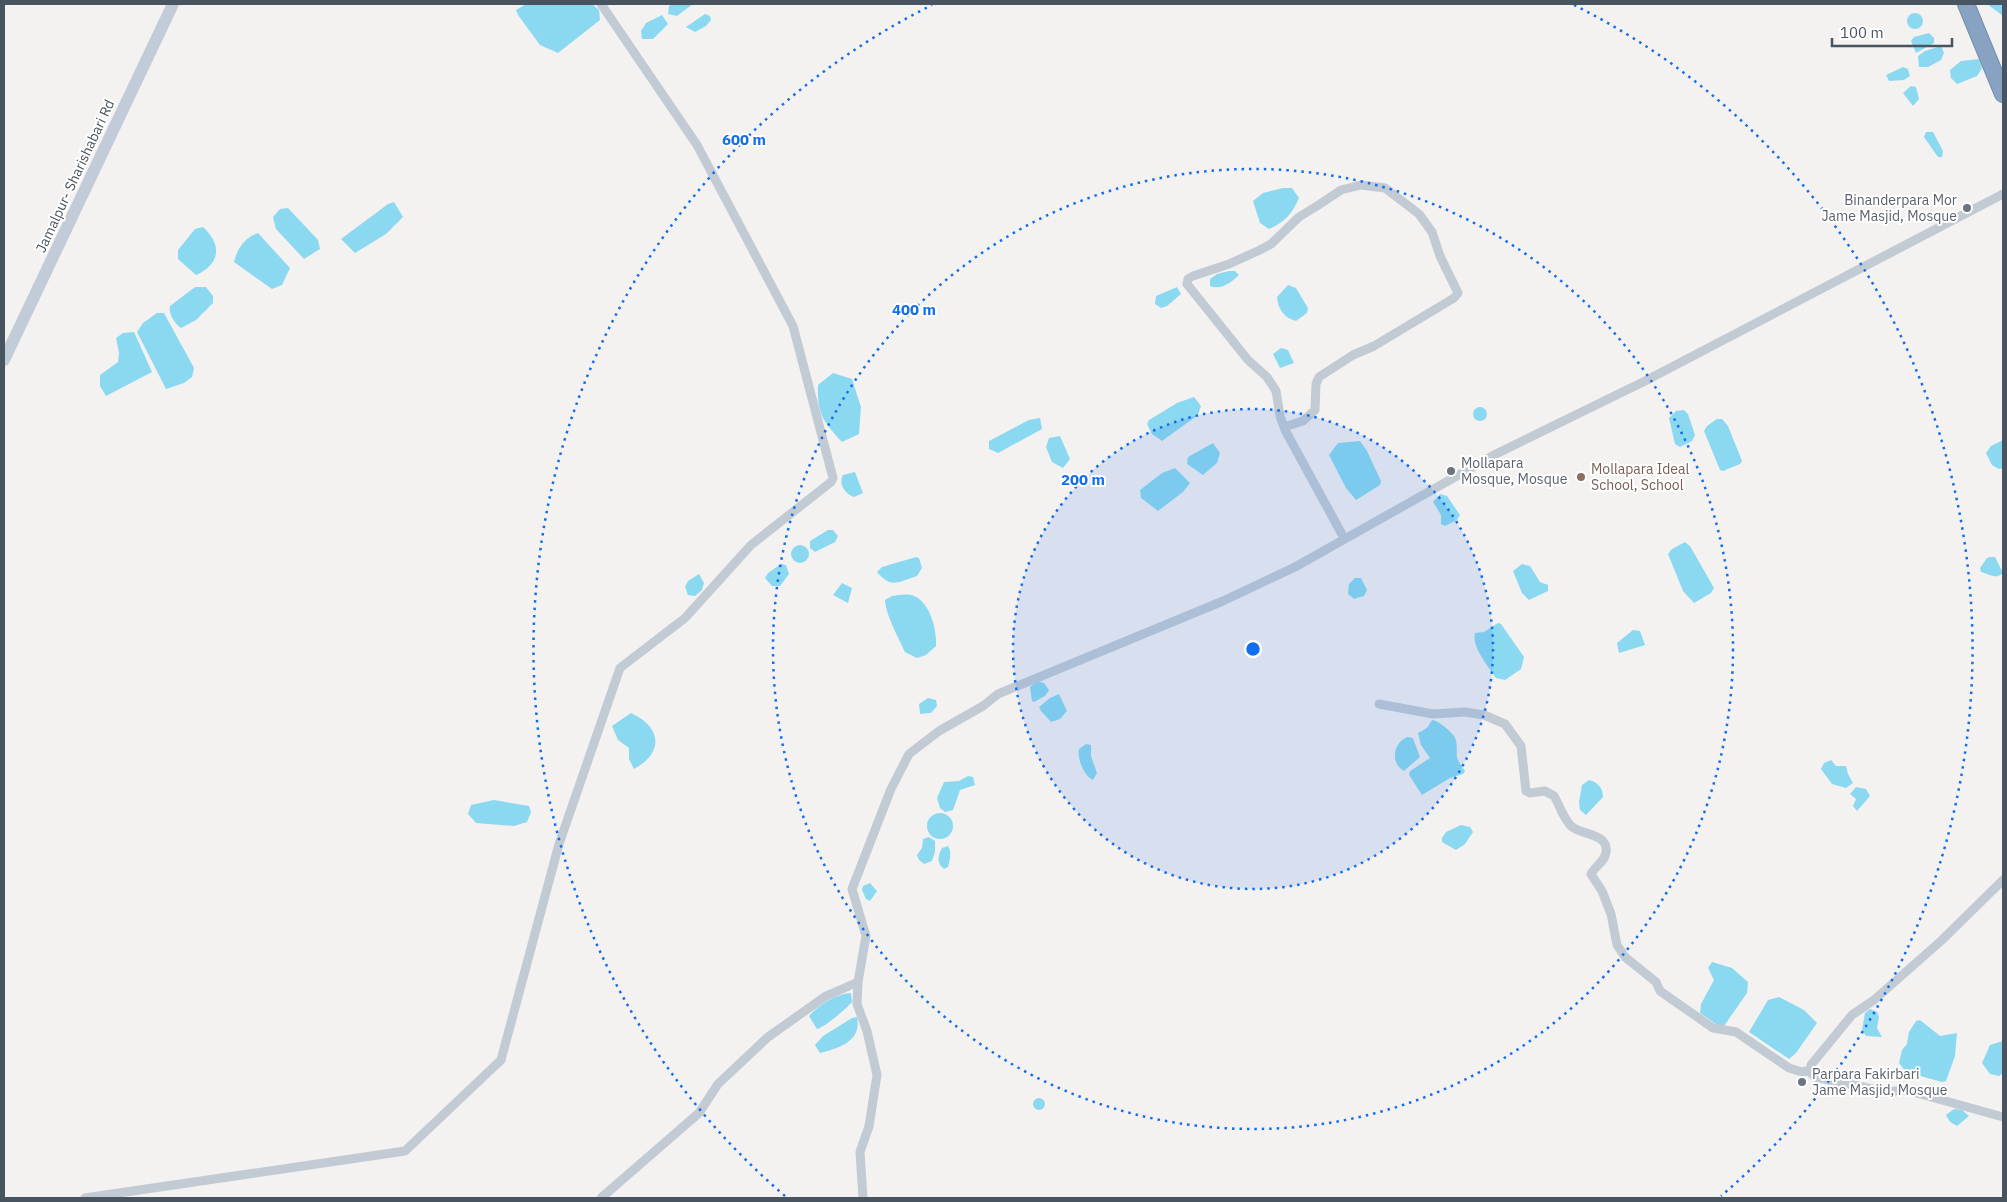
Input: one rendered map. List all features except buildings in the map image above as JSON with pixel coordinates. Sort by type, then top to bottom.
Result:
[{"type":"highway","points":[[1966,4],[2003,94]]},
{"type":"main road","name":"Jamalpur- Sharishabari Rd","points":[[4,360],[173,4]]},
{"type":"street","points":[[85,1198],[127,1195],[405,1151],[501,1060],[559,844],[620,668],[684,618],[751,545],[831,482],[833,478],[794,326],[697,145],[601,4]]},
{"type":"street","points":[[1284,427],[1303,421],[1316,410],[1316,384],[1320,377],[1353,355],[1374,346],[1454,298],[1458,293],[1425,222],[1396,195],[1385,188],[1362,185],[1341,190],[1299,217],[1271,244],[1188,279],[1187,284],[1216,324],[1248,360],[1267,377],[1276,391],[1284,427],[1344,538]]},
{"type":"street","points":[[863,1198],[860,1152],[869,1126],[877,1075],[867,1031],[857,1004],[858,982],[866,936],[852,889],[891,789],[909,754],[939,731],[983,706],[998,694],[1223,601],[1295,568],[1344,538],[1496,454],[1645,381],[2003,194]]},
{"type":"street","points":[[1380,704],[1433,714],[1465,712],[1484,715],[1510,728],[1520,746],[1526,791],[1530,793],[1544,791],[1554,796],[1561,811],[1573,828],[1594,836],[1605,844],[1607,850],[1605,856],[1592,874],[1606,902],[1614,936],[1624,956],[1648,974],[1667,997],[1713,1028],[1736,1032],[1794,1070],[1811,1070]]},
{"type":"street","points":[[2003,880],[1942,940],[1874,1000],[1852,1015],[1811,1065],[1811,1070],[1815,1077],[1886,1092],[1906,1090],[2003,1117]]},
{"type":"street","points":[[601,1198],[699,1113],[718,1084],[768,1037],[826,996],[858,982]]},
{"type":"water","points":[[526,4],[592,4],[599,10],[600,20],[558,53],[540,45],[518,15],[516,10]]},
{"type":"water","points":[[673,4],[693,4],[677,16],[668,14],[669,6]]},
{"type":"water","points":[[1987,4],[2003,4],[2003,16]]},
{"type":"water","points":[[1915,13],[1921,15],[1923,21],[1921,27],[1915,29],[1909,27],[1907,21],[1909,15]]},
{"type":"water","points":[[705,14],[710,16],[711,20],[706,26],[695,32],[686,27]]},
{"type":"water","points":[[662,15],[668,24],[653,39],[642,39],[641,31],[646,23]]},
{"type":"water","points":[[1929,33],[1934,38],[1934,43],[1916,53],[1911,41],[1914,37]]},
{"type":"water","points":[[1941,46],[1944,53],[1941,60],[1928,67],[1919,67],[1918,56],[1925,51]]},
{"type":"water","points":[[1979,59],[1982,68],[1977,76],[1957,84],[1951,78],[1950,70],[1961,61]]},
{"type":"water","points":[[1903,67],[1908,69],[1910,76],[1904,80],[1889,81],[1886,75]]},
{"type":"water","points":[[1911,86],[1916,87],[1919,99],[1913,106],[1903,93]]},
{"type":"water","points":[[1926,132],[1933,132],[1943,151],[1942,157],[1938,157],[1924,137]]},
{"type":"water","points":[[1283,188],[1292,188],[1299,198],[1294,209],[1287,217],[1269,229],[1260,223],[1253,201],[1263,193]]},
{"type":"water","points":[[394,202],[403,217],[386,234],[355,253],[341,239],[388,204]]},
{"type":"water","points":[[288,208],[318,240],[320,249],[304,259],[276,229],[273,217],[280,209]]},
{"type":"water","points":[[203,227],[213,240],[216,253],[210,265],[196,275],[178,259],[178,250],[195,229]]},
{"type":"water","points":[[258,233],[290,268],[282,285],[272,289],[234,262],[243,244]]},
{"type":"water","points":[[1235,271],[1239,275],[1226,285],[1210,286],[1210,279],[1217,274]]},
{"type":"water","points":[[1288,285],[1296,288],[1308,308],[1307,313],[1296,321],[1285,315],[1280,309],[1277,297]]},
{"type":"water","points":[[195,287],[206,287],[213,296],[213,303],[196,320],[181,328],[172,318],[170,306]]},
{"type":"water","points":[[1177,287],[1181,294],[1167,306],[1161,308],[1155,304],[1156,296]]},
{"type":"water","points":[[157,313],[164,313],[194,368],[192,377],[184,383],[166,389],[137,332],[143,323]]},
{"type":"water","points":[[134,332],[152,372],[106,396],[100,386],[100,375],[118,362],[119,353],[116,338],[123,333]]},
{"type":"water","points":[[1281,348],[1288,350],[1294,363],[1280,368],[1273,354]]},
{"type":"water","points":[[833,373],[852,379],[861,407],[859,434],[842,442],[822,416],[819,403],[818,385]]},
{"type":"water","points":[[1194,397],[1201,406],[1198,415],[1162,441],[1152,434],[1147,424],[1149,420],[1177,403]]},
{"type":"water","points":[[1480,407],[1485,409],[1487,414],[1485,419],[1480,421],[1475,419],[1473,414],[1475,409]]},
{"type":"water","points":[[1684,410],[1688,414],[1695,435],[1692,441],[1680,447],[1675,444],[1669,418],[1676,411]]},
{"type":"water","points":[[1040,418],[1042,429],[998,453],[989,449],[989,441],[1029,420]]},
{"type":"water","points":[[1717,419],[1722,419],[1728,426],[1742,461],[1740,464],[1723,471],[1720,470],[1704,431],[1707,426]]},
{"type":"water","points":[[1060,436],[1070,459],[1063,468],[1052,462],[1046,447],[1049,438]]},
{"type":"water","points":[[2003,440],[2003,468],[1999,469],[1992,465],[1986,453],[1991,446]]},
{"type":"water","points":[[1360,441],[1367,451],[1381,481],[1380,485],[1356,500],[1346,488],[1329,455],[1338,443]]},
{"type":"water","points":[[1213,443],[1220,453],[1217,463],[1203,475],[1187,464],[1188,457]]},
{"type":"water","points":[[1175,468],[1190,483],[1183,492],[1158,511],[1141,498],[1140,490],[1162,473]]},
{"type":"water","points":[[855,472],[863,493],[854,497],[845,491],[841,482],[843,475]]},
{"type":"water","points":[[1440,494],[1447,496],[1460,515],[1457,520],[1445,526],[1441,524],[1441,515],[1433,502]]},
{"type":"water","points":[[828,530],[833,530],[838,536],[835,542],[815,552],[810,548],[810,541]]},
{"type":"water","points":[[1685,542],[1690,546],[1714,588],[1711,593],[1694,603],[1683,591],[1668,554],[1672,549]]},
{"type":"water","points":[[796,545],[804,545],[809,550],[807,561],[796,563],[791,558],[791,550]]},
{"type":"water","points":[[916,557],[919,558],[922,568],[917,576],[895,583],[886,581],[877,572],[882,567]]},
{"type":"water","points":[[1995,557],[2003,573],[1995,576],[1981,572],[1980,568],[1987,558]]},
{"type":"water","points":[[781,564],[786,565],[789,574],[780,586],[772,586],[765,578],[768,573]]},
{"type":"water","points":[[1522,564],[1530,566],[1540,582],[1548,585],[1548,591],[1529,600],[1522,593],[1513,571]]},
{"type":"water","points":[[699,574],[704,583],[702,590],[695,596],[688,595],[685,587],[688,581]]},
{"type":"water","points":[[1355,578],[1361,578],[1367,590],[1364,596],[1354,599],[1348,594],[1349,584]]},
{"type":"water","points":[[842,583],[852,588],[848,603],[833,595]]},
{"type":"water","points":[[911,595],[926,606],[934,626],[936,646],[926,655],[917,658],[905,652],[887,612],[885,600],[892,596]]},
{"type":"water","points":[[1498,623],[1501,624],[1524,657],[1521,669],[1505,680],[1496,678],[1481,657],[1474,638],[1475,633],[1484,632]]},
{"type":"water","points":[[1633,630],[1640,631],[1645,645],[1619,653],[1617,643]]},
{"type":"water","points":[[1037,681],[1044,683],[1049,690],[1045,696],[1034,702],[1032,701],[1030,687]]},
{"type":"water","points":[[1059,694],[1067,711],[1060,719],[1051,722],[1039,707],[1050,698]]},
{"type":"water","points":[[928,698],[936,700],[937,706],[931,713],[920,714],[919,704]]},
{"type":"water","points":[[631,713],[649,725],[655,740],[651,755],[644,763],[634,769],[629,759],[629,748],[618,740],[612,726]]},
{"type":"water","points":[[1432,720],[1442,725],[1455,737],[1457,758],[1465,771],[1463,774],[1450,778],[1422,795],[1409,775],[1410,771],[1430,758],[1421,745],[1418,733],[1427,728]]},
{"type":"water","points":[[1407,737],[1413,738],[1420,757],[1404,771],[1397,763],[1395,753],[1402,740]]},
{"type":"water","points":[[1086,744],[1091,745],[1091,756],[1097,773],[1093,780],[1084,771],[1079,758],[1079,749]]},
{"type":"water","points":[[1831,760],[1836,766],[1846,766],[1853,783],[1846,788],[1832,784],[1821,769],[1824,763]]},
{"type":"water","points":[[968,776],[973,777],[975,785],[960,790],[953,810],[945,812],[940,808],[937,798],[944,782],[959,781]]},
{"type":"water","points":[[1589,780],[1599,786],[1603,797],[1586,815],[1580,810],[1579,802],[1582,785]]},
{"type":"water","points":[[1856,787],[1866,789],[1870,796],[1857,811],[1853,806],[1856,799],[1850,794]]},
{"type":"water","points":[[494,800],[529,806],[531,812],[527,822],[514,826],[476,823],[468,814],[471,805]]},
{"type":"water","points":[[940,813],[949,817],[953,826],[949,835],[940,839],[931,835],[927,826],[931,817]]},
{"type":"water","points":[[1461,825],[1470,827],[1473,832],[1465,844],[1456,850],[1442,842],[1446,832]]},
{"type":"water","points":[[929,837],[935,841],[935,852],[932,861],[924,864],[917,855],[922,848],[923,839]]},
{"type":"water","points":[[948,846],[950,859],[948,867],[944,869],[939,862],[939,856],[942,848]]},
{"type":"water","points":[[870,883],[877,891],[870,901],[866,899],[862,890],[863,886]]},
{"type":"water","points":[[1712,962],[1732,968],[1748,982],[1747,993],[1724,1026],[1719,1026],[1700,1013],[1701,1004],[1714,980],[1708,968]]},
{"type":"water","points":[[851,993],[852,1002],[821,1028],[817,1029],[809,1016],[828,1001],[839,995]]},
{"type":"water","points":[[1779,997],[1804,1010],[1817,1023],[1796,1053],[1789,1059],[1749,1032],[1768,1000]]},
{"type":"water","points":[[1870,1009],[1877,1012],[1879,1017],[1877,1028],[1882,1037],[1866,1036],[1862,1030],[1865,1013]]},
{"type":"water","points":[[857,1017],[858,1026],[852,1038],[841,1046],[820,1053],[815,1045],[823,1036],[852,1018]]},
{"type":"water","points":[[1920,1020],[1940,1036],[1957,1033],[1955,1056],[1946,1081],[1942,1082],[1906,1072],[1899,1063],[1902,1050],[1907,1044],[1909,1032],[1916,1021]]},
{"type":"water","points":[[2003,1041],[2003,1073],[1999,1076],[1990,1074],[1982,1063],[1990,1045]]},
{"type":"water","points":[[1037,1098],[1041,1098],[1045,1104],[1041,1110],[1037,1110],[1033,1106],[1033,1102]]},
{"type":"water","points":[[1954,1109],[1962,1110],[1969,1116],[1957,1126],[1950,1122],[1946,1115]]},
{"type":"place","name":"Binanderpara Mor Jame Masjid, Mosque","points":[[1967,208]]},
{"type":"place","name":"Mollapara Mosque, Mosque","points":[[1451,471]]},
{"type":"place","name":"Mollapara Ideal School, School","points":[[1581,477]]},
{"type":"place","name":"Parpara Fakirbari Jame Masjid, Mosque","points":[[1802,1082]]}]
